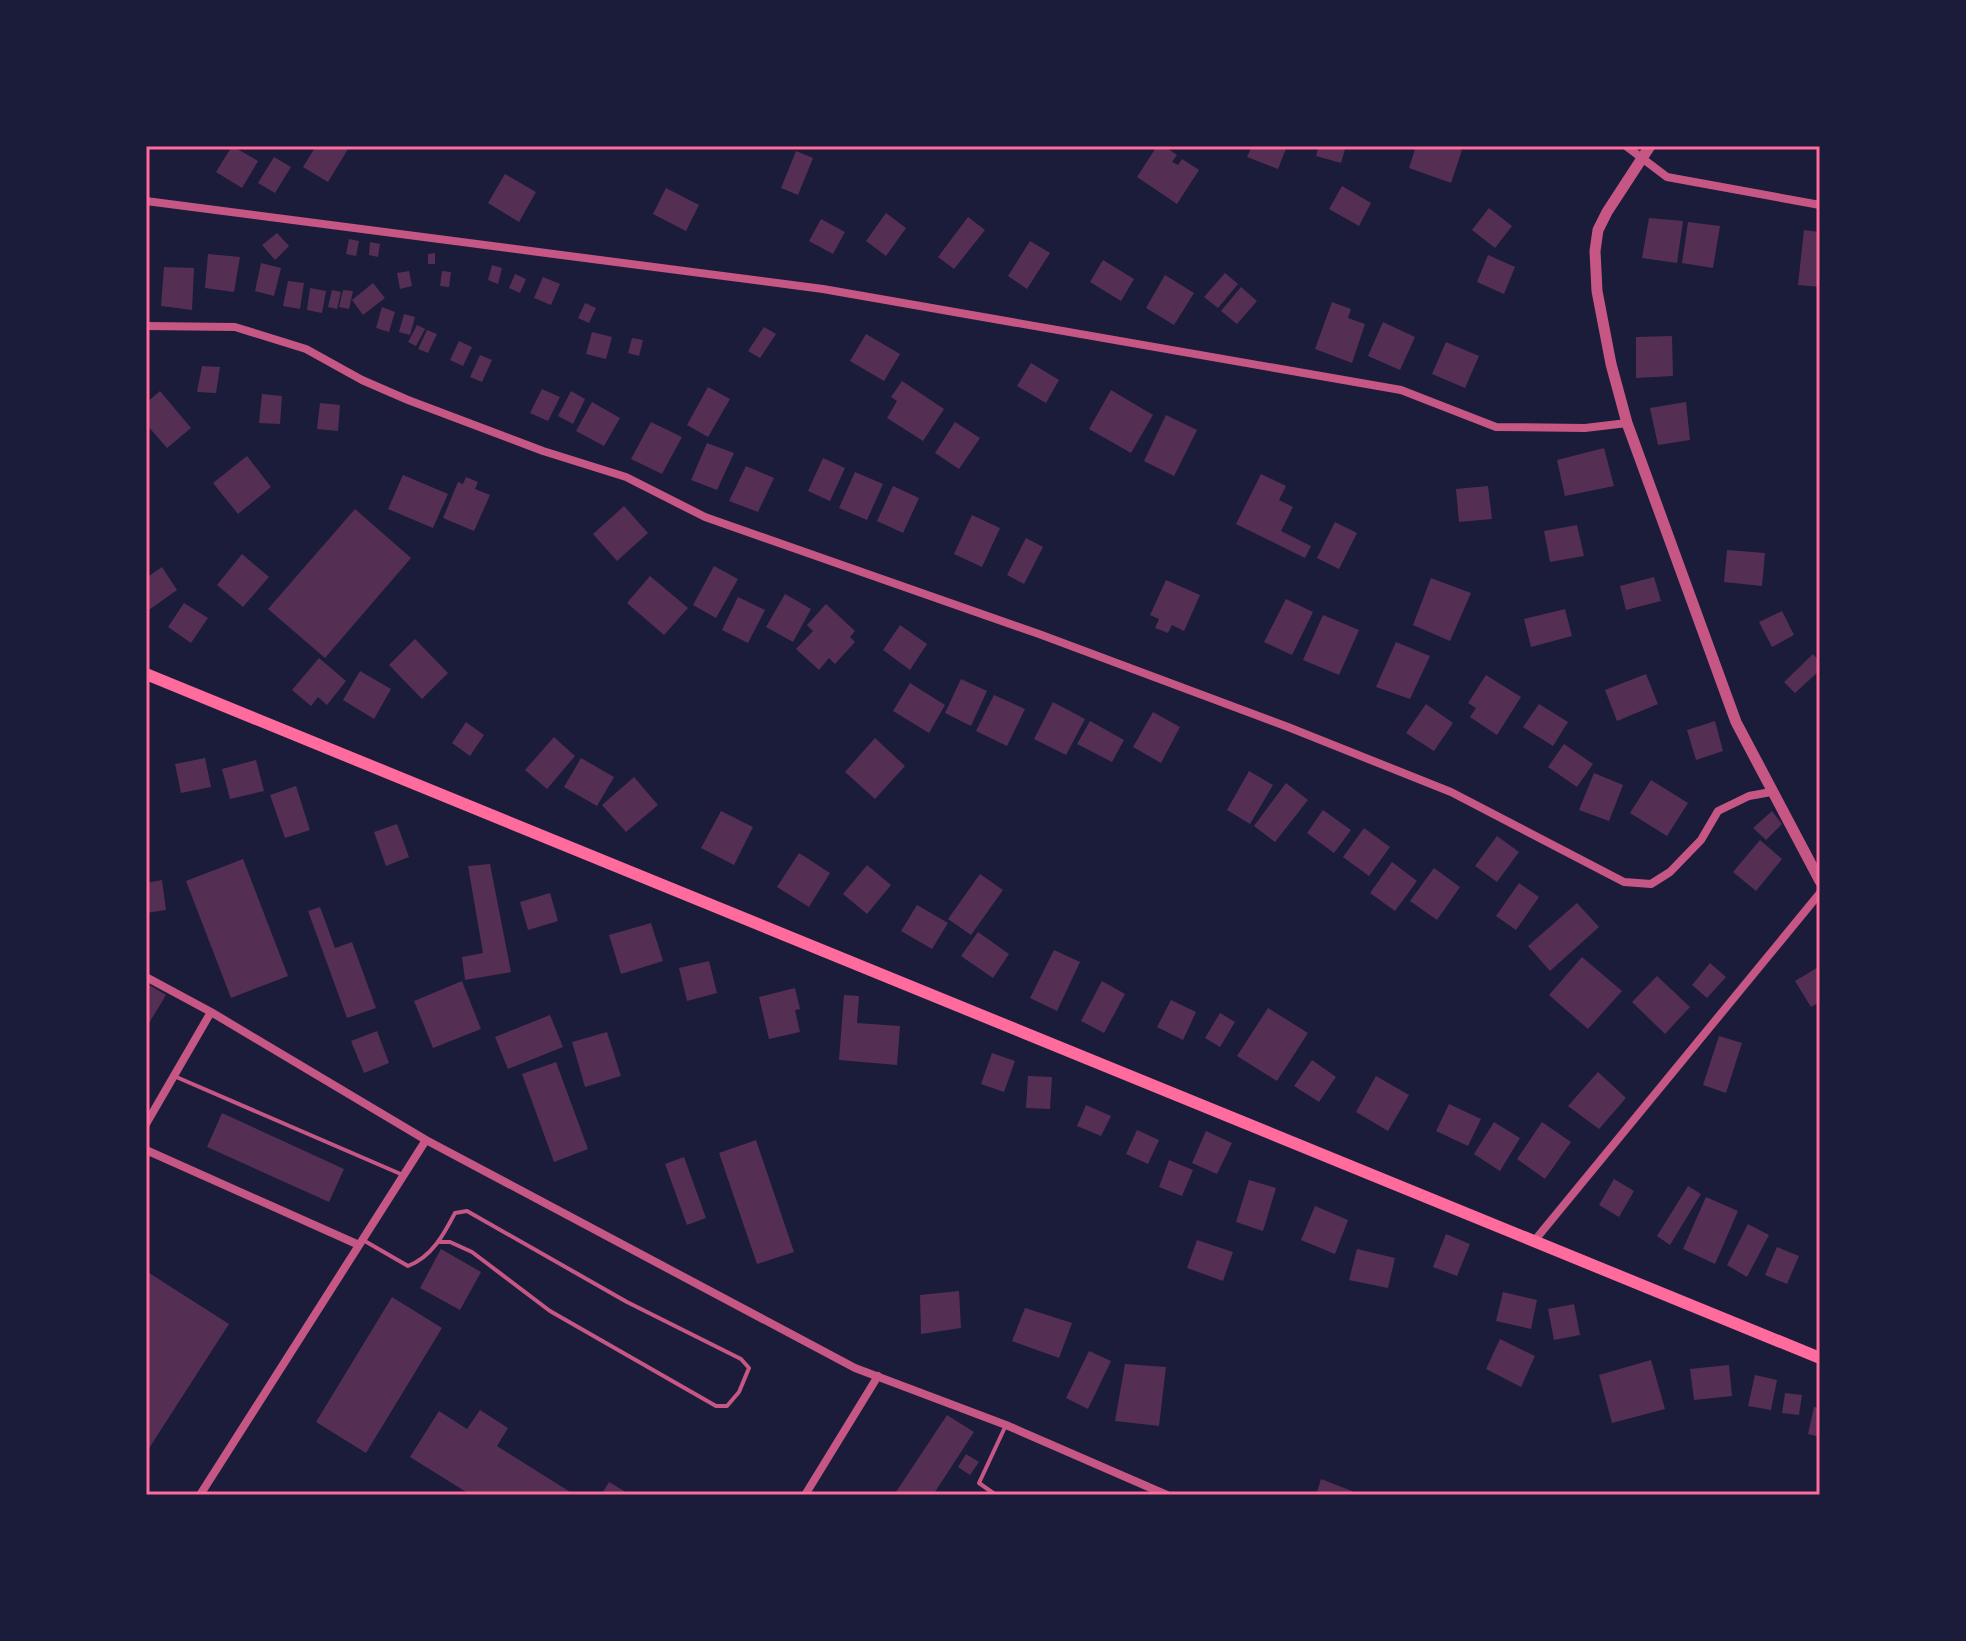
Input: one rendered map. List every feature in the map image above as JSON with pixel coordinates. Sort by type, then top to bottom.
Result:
[{"type":"main road","points":[[146,674],[1820,1358]]},
{"type":"street","points":[[1626,146],[1667,177],[1820,205]]},
{"type":"street","points":[[1650,146],[1598,230],[1595,251],[1597,291],[1611,364],[1627,423],[1736,722],[1820,881]]},
{"type":"street","points":[[146,201],[839,292],[1401,390],[1496,427],[1585,428],[1627,423]]},
{"type":"street","points":[[146,326],[235,327],[306,349],[362,380],[408,400],[543,451],[626,477],[705,517],[1054,640],[1436,786],[1624,882],[1651,884],[1670,872],[1701,840],[1718,811],[1749,796],[1771,792]]},
{"type":"street","points":[[1535,1240],[1820,893]]},
{"type":"street","points":[[146,977],[211,1012],[426,1140],[855,1368],[1006,1425],[1167,1495]]},
{"type":"street","points":[[146,1124],[211,1012]]},
{"type":"street","points":[[200,1495],[426,1140]]},
{"type":"street","points":[[146,1150],[361,1242]]},
{"type":"street","points":[[805,1495],[878,1376]]},
{"type":"lane","points":[[173,1075],[403,1175]]},
{"type":"lane","points":[[361,1242],[408,1266],[419,1261],[440,1242],[455,1213],[467,1211],[627,1302],[741,1359],[749,1368],[739,1392],[727,1406],[716,1406],[550,1311],[472,1252],[450,1242],[440,1242]]},
{"type":"lane","points":[[996,1495],[979,1483],[1006,1425]]},
{"type":"lane","points":[[1139,1495],[1144,1485]]},
{"type":"building","points":[[232,146],[258,161],[242,188],[216,172]]},
{"type":"building","points":[[316,146],[342,146],[348,149],[328,182],[303,167]]},
{"type":"building","points":[[1157,146],[1164,146],[1177,155],[1172,162],[1178,165],[1182,159],[1199,170],[1177,204],[1137,177]]},
{"type":"building","points":[[1252,146],[1287,146],[1278,169],[1247,157]]},
{"type":"building","points":[[1319,146],[1346,146],[1341,163],[1316,156]]},
{"type":"building","points":[[1416,146],[1450,146],[1462,150],[1451,183],[1409,168]]},
{"type":"building","points":[[796,151],[813,158],[798,195],[781,188]]},
{"type":"building","points":[[274,157],[291,167],[275,193],[258,183]]},
{"type":"building","points":[[505,174],[536,192],[519,222],[488,203]]},
{"type":"building","points":[[1342,186],[1371,203],[1359,226],[1329,209]]},
{"type":"building","points":[[666,188],[699,205],[686,231],[653,214]]},
{"type":"building","points":[[1489,208],[1512,226],[1495,248],[1472,230]]},
{"type":"building","points":[[886,213],[906,228],[886,256],[866,241]]},
{"type":"building","points":[[968,217],[985,230],[954,269],[938,257]]},
{"type":"building","points":[[1649,218],[1683,221],[1677,263],[1642,258]]},
{"type":"building","points":[[821,219],[845,232],[833,254],[809,241]]},
{"type":"building","points":[[1688,222],[1720,226],[1713,268],[1682,263]]},
{"type":"building","points":[[1804,230],[1820,232],[1820,287],[1798,285]]},
{"type":"building","points":[[277,233],[289,246],[275,260],[262,245]]},
{"type":"building","points":[[349,239],[359,241],[356,256],[346,254]]},
{"type":"building","points":[[1030,241],[1050,253],[1027,289],[1008,276]]},
{"type":"building","points":[[370,242],[380,244],[378,257],[369,255]]},
{"type":"building","points":[[435,253],[435,264],[428,264],[428,254]]},
{"type":"building","points":[[208,254],[240,257],[234,292],[205,288]]},
{"type":"building","points":[[1488,255],[1515,267],[1504,294],[1477,282]]},
{"type":"building","points":[[1103,260],[1134,279],[1121,301],[1090,282]]},
{"type":"building","points":[[261,263],[281,268],[274,296],[255,291]]},
{"type":"building","points":[[492,265],[502,268],[498,284],[488,280]]},
{"type":"building","points":[[164,267],[194,268],[192,310],[161,306]]},
{"type":"building","points":[[409,271],[412,286],[400,289],[397,273]]},
{"type":"building","points":[[442,271],[451,272],[449,287],[440,286]]},
{"type":"building","points":[[1225,273],[1238,284],[1218,308],[1204,297]]},
{"type":"building","points":[[515,274],[526,279],[520,293],[509,288]]},
{"type":"building","points":[[1165,275],[1194,293],[1174,325],[1146,308]]},
{"type":"building","points":[[543,277],[560,284],[551,305],[534,298]]},
{"type":"building","points":[[288,281],[304,283],[300,309],[283,306]]},
{"type":"building","points":[[373,283],[385,298],[363,315],[352,300]]},
{"type":"building","points":[[1241,287],[1257,301],[1237,324],[1221,311]]},
{"type":"building","points":[[310,288],[326,291],[322,313],[307,310]]},
{"type":"building","points":[[332,290],[341,292],[337,309],[328,307]]},
{"type":"building","points":[[343,290],[353,291],[349,309],[339,307]]},
{"type":"building","points":[[1332,302],[1351,309],[1348,318],[1365,324],[1352,363],[1315,349]]},
{"type":"building","points":[[585,303],[596,308],[589,323],[578,318]]},
{"type":"building","points":[[382,307],[395,312],[389,332],[376,328]]},
{"type":"building","points":[[404,314],[415,317],[410,335],[399,332]]},
{"type":"building","points":[[1383,322],[1415,337],[1400,370],[1368,356]]},
{"type":"building","points":[[417,325],[425,329],[416,346],[408,342]]},
{"type":"building","points":[[764,327],[776,334],[760,358],[748,351]]},
{"type":"building","points":[[427,330],[437,334],[428,353],[418,349]]},
{"type":"building","points":[[592,332],[612,337],[606,359],[586,354]]},
{"type":"building","points":[[866,334],[900,354],[884,381],[850,361]]},
{"type":"building","points":[[1672,336],[1673,376],[1636,378],[1636,337]]},
{"type":"building","points":[[632,338],[643,340],[639,356],[628,353]]},
{"type":"building","points":[[459,341],[472,347],[463,366],[450,360]]},
{"type":"building","points":[[1446,342],[1479,356],[1465,388],[1432,374]]},
{"type":"building","points":[[480,355],[492,360],[482,382],[470,377]]},
{"type":"building","points":[[1031,363],[1059,380],[1046,403],[1017,386]]},
{"type":"building","points":[[202,366],[220,367],[216,393],[197,392]]},
{"type":"building","points":[[902,381],[944,409],[923,441],[887,418],[897,401],[891,397]]},
{"type":"building","points":[[708,387],[730,399],[708,437],[687,425]]},
{"type":"building","points":[[542,389],[560,397],[548,421],[530,413]]},
{"type":"building","points":[[1111,390],[1153,415],[1131,453],[1089,429]]},
{"type":"building","points":[[160,391],[191,428],[167,448],[146,424],[146,403]]},
{"type":"building","points":[[571,391],[585,399],[573,424],[558,416]]},
{"type":"building","points":[[262,394],[282,396],[280,424],[259,423]]},
{"type":"building","points":[[592,402],[620,418],[604,446],[576,431]]},
{"type":"building","points":[[1686,402],[1690,440],[1658,445],[1650,408]]},
{"type":"building","points":[[320,403],[340,405],[338,431],[317,429]]},
{"type":"building","points":[[1166,415],[1197,430],[1174,476],[1144,461]]},
{"type":"building","points":[[651,422],[682,437],[662,474],[631,459]]},
{"type":"building","points":[[955,422],[980,438],[959,469],[935,453]]},
{"type":"building","points":[[707,443],[734,453],[717,490],[691,480]]},
{"type":"building","points":[[1604,448],[1614,486],[1565,496],[1557,460]]},
{"type":"building","points":[[247,456],[271,487],[238,514],[213,483]]},
{"type":"building","points":[[823,458],[845,468],[830,501],[808,491]]},
{"type":"building","points":[[746,466],[774,478],[758,512],[729,501]]},
{"type":"building","points":[[855,472],[883,484],[867,520],[839,508]]},
{"type":"building","points":[[1261,474],[1286,486],[1279,500],[1293,507],[1281,531],[1311,546],[1305,558],[1236,524]]},
{"type":"building","points":[[403,475],[448,494],[433,528],[388,509]]},
{"type":"building","points":[[466,477],[478,482],[475,489],[490,495],[474,531],[443,518],[458,482],[463,484]]},
{"type":"building","points":[[893,486],[919,498],[903,533],[877,521]]},
{"type":"building","points":[[1488,486],[1492,519],[1459,522],[1456,489]]},
{"type":"building","points":[[624,506],[648,533],[617,561],[593,534]]},
{"type":"building","points":[[355,509],[411,558],[325,658],[268,609]]},
{"type":"building","points":[[972,515],[1000,528],[982,567],[954,554]]},
{"type":"building","points":[[1335,522],[1357,533],[1339,569],[1317,558]]},
{"type":"building","points":[[1577,525],[1584,556],[1550,562],[1544,531]]},
{"type":"building","points":[[1026,538],[1043,547],[1024,584],[1007,575]]},
{"type":"building","points":[[1727,550],[1765,553],[1762,586],[1724,582]]},
{"type":"building","points":[[242,554],[269,577],[243,607],[217,585]]},
{"type":"building","points":[[714,566],[738,579],[716,618],[693,605]]},
{"type":"building","points":[[162,567],[177,590],[146,612],[146,578]]},
{"type":"building","points":[[650,576],[688,608],[664,635],[627,603]]},
{"type":"building","points":[[1654,577],[1661,601],[1626,610],[1620,586]]},
{"type":"building","points":[[1431,578],[1471,593],[1450,641],[1413,625]]},
{"type":"building","points":[[1166,580],[1200,595],[1184,631],[1172,625],[1168,633],[1155,628],[1159,619],[1150,615]]},
{"type":"building","points":[[785,594],[811,609],[793,642],[766,627]]},
{"type":"building","points":[[738,597],[765,610],[748,643],[722,630]]},
{"type":"building","points":[[1286,599],[1313,612],[1292,655],[1264,642]]},
{"type":"building","points":[[184,603],[208,618],[191,643],[168,627]]},
{"type":"building","points":[[826,604],[855,631],[850,637],[855,642],[835,664],[829,658],[819,670],[796,649],[813,631],[807,625]]},
{"type":"building","points":[[1565,609],[1572,636],[1531,647],[1524,619]]},
{"type":"building","points":[[1782,611],[1794,635],[1772,647],[1759,622]]},
{"type":"building","points":[[1323,615],[1359,630],[1339,675],[1303,660]]},
{"type":"building","points":[[900,625],[927,644],[910,670],[883,650]]},
{"type":"building","points":[[415,639],[448,673],[422,699],[389,665]]},
{"type":"building","points":[[1396,642],[1430,656],[1410,699],[1376,687]]},
{"type":"building","points":[[1813,654],[1820,662],[1820,670],[1795,693],[1784,682]]},
{"type":"building","points":[[319,658],[346,681],[327,705],[318,697],[311,706],[292,690]]},
{"type":"building","points":[[360,671],[391,689],[374,719],[343,700]]},
{"type":"building","points":[[1646,674],[1658,704],[1617,721],[1605,690]]},
{"type":"building","points":[[1486,675],[1521,697],[1497,735],[1470,717],[1476,708],[1468,703]]},
{"type":"building","points":[[961,679],[987,691],[971,726],[945,713]]},
{"type":"building","points":[[910,683],[945,705],[929,733],[893,711]]},
{"type":"building","points":[[994,695],[1025,709],[1007,746],[976,731]]},
{"type":"building","points":[[1053,702],[1085,719],[1066,755],[1034,739]]},
{"type":"building","points":[[1426,704],[1453,723],[1434,751],[1406,733]]},
{"type":"building","points":[[1539,704],[1568,722],[1553,746],[1523,727]]},
{"type":"building","points":[[1153,712],[1180,727],[1161,763],[1133,747]]},
{"type":"building","points":[[1090,721],[1124,740],[1112,762],[1077,744]]},
{"type":"building","points":[[1715,721],[1723,751],[1696,760],[1687,730]]},
{"type":"building","points":[[466,722],[484,735],[470,756],[452,743]]},
{"type":"building","points":[[554,737],[575,756],[547,789],[525,770]]},
{"type":"building","points":[[875,738],[905,766],[875,799],[845,772]]},
{"type":"building","points":[[1564,744],[1593,764],[1577,787],[1548,767]]},
{"type":"building","points":[[205,758],[211,787],[181,793],[175,764]]},
{"type":"building","points":[[581,758],[614,777],[597,806],[564,787]]},
{"type":"building","points":[[256,760],[264,791],[230,799],[222,769]]},
{"type":"building","points":[[1249,771],[1273,785],[1250,824],[1227,810]]},
{"type":"building","points":[[1594,773],[1623,785],[1609,821],[1579,810]]},
{"type":"building","points":[[634,777],[658,805],[626,832],[602,805]]},
{"type":"building","points":[[1651,780],[1688,803],[1667,836],[1630,813]]},
{"type":"building","points":[[1286,783],[1308,800],[1275,842],[1254,826]]},
{"type":"building","points":[[296,786],[310,830],[285,838],[270,795]]},
{"type":"building","points":[[1323,810],[1351,830],[1334,853],[1307,833]]},
{"type":"building","points":[[721,811],[753,827],[734,865],[701,848]]},
{"type":"building","points":[[1772,811],[1782,824],[1766,840],[1753,828]]},
{"type":"building","points":[[397,824],[409,857],[386,866],[374,832]]},
{"type":"building","points":[[1364,828],[1390,847],[1369,876],[1343,857]]},
{"type":"building","points":[[1497,836],[1519,852],[1497,882],[1475,866]]},
{"type":"building","points":[[1760,840],[1782,859],[1756,891],[1733,872]]},
{"type":"building","points":[[799,853],[830,873],[809,907],[777,887]]},
{"type":"building","points":[[243,859],[288,976],[231,998],[186,881]]},
{"type":"building","points":[[1392,862],[1417,881],[1395,911],[1370,893]]},
{"type":"building","points":[[490,864],[511,972],[465,980],[462,957],[483,953],[468,866]]},
{"type":"building","points":[[867,865],[891,885],[867,914],[843,894]]},
{"type":"building","points":[[1434,868],[1460,887],[1437,920],[1410,901]]},
{"type":"building","points":[[980,874],[1003,890],[971,935],[948,919]]},
{"type":"building","points":[[162,880],[166,910],[146,913],[146,883]]},
{"type":"building","points":[[1519,883],[1539,897],[1516,930],[1496,916]]},
{"type":"building","points":[[550,893],[558,921],[528,930],[520,902]]},
{"type":"building","points":[[1577,903],[1599,927],[1550,971],[1528,946]]},
{"type":"building","points":[[917,905],[948,923],[932,949],[901,931]]},
{"type":"building","points":[[320,907],[335,948],[352,942],[376,1008],[347,1018],[308,911]]},
{"type":"building","points":[[651,923],[663,961],[621,974],[609,935]]},
{"type":"building","points":[[978,932],[1009,954],[993,978],[961,956]]},
{"type":"building","points":[[1054,950],[1080,962],[1057,1011],[1030,998]]},
{"type":"building","points":[[1582,957],[1622,991],[1588,1029],[1549,995]]},
{"type":"building","points":[[709,961],[717,993],[687,1001],[679,968]]},
{"type":"building","points":[[1710,963],[1726,977],[1707,998],[1692,985]]},
{"type":"building","points":[[1820,966],[1820,1002],[1811,1007],[1795,981]]},
{"type":"building","points":[[1657,976],[1690,1007],[1665,1034],[1632,1002]]},
{"type":"building","points":[[462,981],[481,1029],[433,1048],[414,1001]]},
{"type":"building","points":[[1102,981],[1125,994],[1104,1033],[1081,1021]]},
{"type":"building","points":[[146,983],[166,995],[146,1028]]},
{"type":"building","points":[[795,988],[800,1009],[795,1010],[800,1032],[769,1039],[759,997]]},
{"type":"building","points":[[844,995],[859,996],[857,1023],[900,1026],[897,1065],[839,1060]]},
{"type":"building","points":[[1171,1000],[1196,1012],[1183,1040],[1157,1027]]},
{"type":"building","points":[[1268,1008],[1308,1033],[1277,1081],[1237,1056]]},
{"type":"building","points":[[1220,1013],[1235,1022],[1220,1047],[1205,1038]]},
{"type":"building","points":[[550,1015],[563,1047],[508,1069],[495,1037]]},
{"type":"building","points":[[377,1031],[389,1063],[364,1073],[351,1041]]},
{"type":"building","points":[[607,1032],[621,1076],[585,1087],[572,1042]]},
{"type":"building","points":[[1719,1036],[1742,1043],[1726,1093],[1703,1085]]},
{"type":"building","points":[[992,1053],[1015,1061],[1004,1092],[981,1084]]},
{"type":"building","points":[[1312,1060],[1336,1077],[1319,1102],[1294,1086]]},
{"type":"building","points":[[556,1062],[588,1149],[554,1162],[522,1074]]},
{"type":"building","points":[[1598,1072],[1626,1098],[1599,1129],[1568,1106]]},
{"type":"building","points":[[1028,1076],[1052,1077],[1050,1109],[1026,1108]]},
{"type":"building","points":[[1376,1076],[1409,1095],[1388,1131],[1356,1112]]},
{"type":"building","points":[[1449,1104],[1481,1119],[1468,1146],[1436,1131]]},
{"type":"building","points":[[1086,1105],[1111,1116],[1101,1136],[1077,1126]]},
{"type":"building","points":[[222,1113],[344,1169],[329,1202],[207,1147]]},
{"type":"building","points":[[1494,1122],[1520,1138],[1500,1171],[1474,1154]]},
{"type":"building","points":[[1542,1122],[1571,1142],[1545,1179],[1517,1159]]},
{"type":"building","points":[[1137,1130],[1159,1140],[1148,1164],[1126,1154]]},
{"type":"building","points":[[1206,1131],[1232,1143],[1217,1174],[1192,1163]]},
{"type":"building","points":[[756,1140],[794,1252],[757,1264],[719,1153]]},
{"type":"building","points":[[684,1157],[706,1218],[687,1225],[665,1164]]},
{"type":"building","points":[[1169,1160],[1193,1170],[1182,1196],[1159,1187]]},
{"type":"building","points":[[1614,1179],[1634,1191],[1619,1217],[1599,1205]]},
{"type":"building","points":[[1249,1180],[1276,1188],[1263,1231],[1236,1222]]},
{"type":"building","points":[[1688,1186],[1701,1194],[1670,1245],[1657,1236]]},
{"type":"building","points":[[1706,1197],[1738,1211],[1715,1264],[1683,1249]]},
{"type":"building","points":[[1315,1206],[1348,1220],[1335,1254],[1301,1240]]},
{"type":"building","points":[[1748,1224],[1769,1235],[1747,1277],[1727,1265]]},
{"type":"building","points":[[1446,1234],[1470,1244],[1457,1276],[1433,1267]]},
{"type":"building","points":[[1197,1240],[1233,1252],[1223,1281],[1187,1268]]},
{"type":"building","points":[[1777,1247],[1799,1256],[1787,1284],[1765,1275]]},
{"type":"building","points":[[441,1249],[481,1272],[460,1310],[420,1288]]},
{"type":"building","points":[[1357,1249],[1395,1258],[1388,1288],[1349,1280]]},
{"type":"building","points":[[146,1271],[229,1324],[146,1453],[147,1351]]},
{"type":"building","points":[[959,1291],[961,1328],[921,1334],[920,1295]]},
{"type":"building","points":[[1503,1292],[1537,1300],[1531,1329],[1496,1321]]},
{"type":"building","points":[[392,1297],[442,1328],[366,1453],[316,1422]]},
{"type":"building","points":[[1574,1304],[1580,1335],[1554,1340],[1548,1309]]},
{"type":"building","points":[[1025,1308],[1072,1323],[1059,1358],[1012,1341]]},
{"type":"building","points":[[1500,1339],[1535,1356],[1521,1387],[1486,1369]]},
{"type":"building","points":[[1089,1351],[1111,1361],[1088,1409],[1066,1398]]},
{"type":"building","points":[[1651,1360],[1665,1409],[1612,1423],[1599,1375]]},
{"type":"building","points":[[1125,1364],[1166,1367],[1159,1426],[1115,1421]]},
{"type":"building","points":[[1729,1365],[1732,1396],[1694,1400],[1690,1369]]},
{"type":"building","points":[[1755,1375],[1777,1380],[1771,1410],[1748,1406]]},
{"type":"building","points":[[1785,1393],[1802,1395],[1799,1415],[1782,1413]]},
{"type":"building","points":[[1814,1407],[1820,1408],[1820,1437],[1808,1434]]},
{"type":"building","points":[[480,1410],[508,1428],[497,1446],[575,1495],[471,1495],[410,1457],[439,1411],[467,1429]]},
{"type":"building","points":[[947,1415],[974,1432],[933,1495],[894,1495]]},
{"type":"building","points":[[966,1454],[979,1462],[970,1475],[958,1467]]},
{"type":"building","points":[[1321,1479],[1352,1491],[1350,1495],[1316,1495]]},
{"type":"building","points":[[609,1482],[631,1495],[601,1495]]}]
